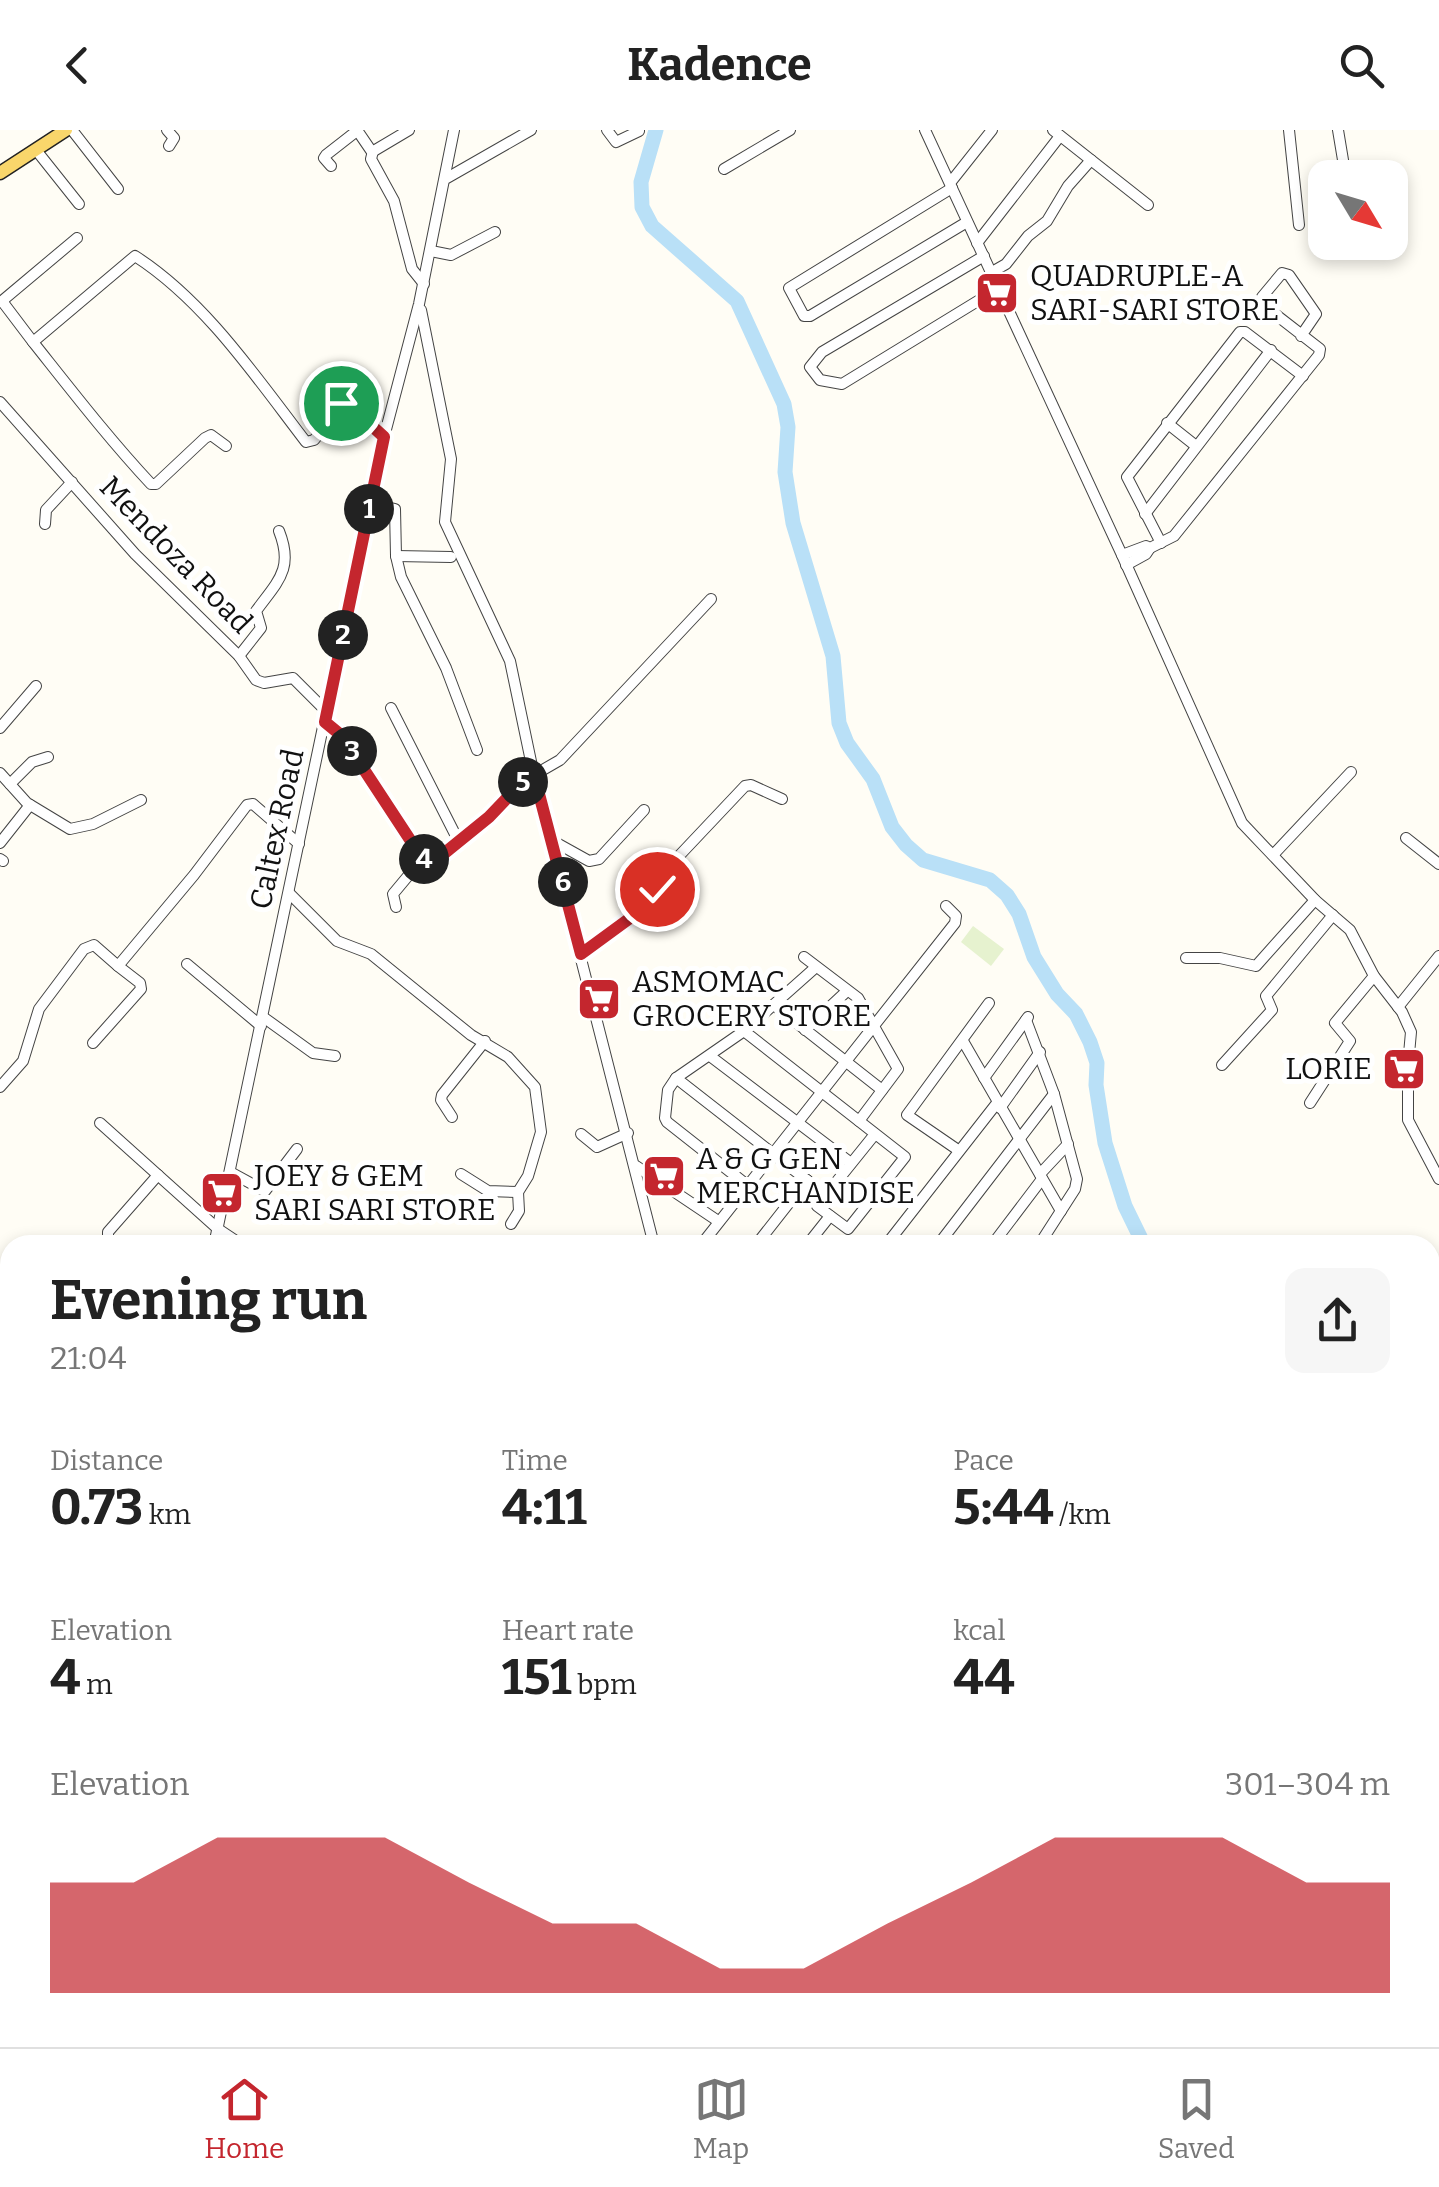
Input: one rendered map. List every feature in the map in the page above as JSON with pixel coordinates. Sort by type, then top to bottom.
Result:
[{"type":"main road","points":[[0,172],[69,130]]},
{"type":"street","points":[[69,130],[118,189]]},
{"type":"street","points":[[166,130],[174,138],[169,146]]},
{"type":"street","points":[[331,166],[324,158],[326,155],[357,130],[372,151],[371,159],[394,202],[412,269],[424,284]]},
{"type":"street","points":[[372,151],[409,130]]},
{"type":"street","name":"Caltex Road","points":[[216,1235],[384,437],[420,304],[454,130]]},
{"type":"street","points":[[446,178],[531,130]]},
{"type":"street","points":[[607,130],[616,142],[639,130]]},
{"type":"street","points":[[724,169],[790,130]]},
{"type":"street","points":[[924,130],[1124,560],[1232,806],[1272,856],[1350,930],[1374,976],[1411,1032],[1408,1120],[1439,1179]]},
{"type":"street","points":[[968,222],[810,316],[804,316],[788,288],[951,186],[992,130]]},
{"type":"street","points":[[1289,130],[1300,225]]},
{"type":"street","points":[[1338,130],[1343,160]]},
{"type":"street","points":[[977,243],[1057,133],[1148,205]]},
{"type":"street","points":[[36,150],[78,204]]},
{"type":"street","points":[[992,272],[1006,264],[1028,236],[1047,221],[1068,186],[1090,160]]},
{"type":"street","points":[[431,251],[451,254],[494,232]]},
{"type":"street","points":[[78,238],[1,299],[108,438],[151,484],[156,484],[205,438],[211,435],[226,446]]},
{"type":"street","points":[[33,342],[135,256],[208,320],[306,442],[314,440],[344,402],[384,437]]},
{"type":"street","points":[[984,256],[822,352],[810,368],[820,380],[842,384],[999,288]]},
{"type":"street","points":[[1124,560],[1146,546],[1155,546],[1174,536],[1320,352],[1262,304],[1262,297],[1282,273],[1289,275],[1316,314],[1301,336]]},
{"type":"street","points":[[420,304],[452,459],[445,522],[510,661],[534,773],[652,1235]]},
{"type":"street","points":[[1155,546],[1128,477],[1240,332],[1304,376]]},
{"type":"street","points":[[1144,514],[1271,350]]},
{"type":"street","name":"Mendoza Road","points":[[1,405],[135,554],[239,656],[259,683],[293,678],[326,717]]},
{"type":"street","points":[[1167,423],[1196,446]]},
{"type":"street","points":[[45,524],[46,510],[72,482]]},
{"type":"street","points":[[370,504],[394,509],[401,576],[446,668],[477,750]]},
{"type":"street","points":[[239,656],[259,632],[256,610],[286,566],[287,552],[278,531]]},
{"type":"street","points":[[396,556],[452,557]]},
{"type":"street","points":[[326,717],[422,858],[436,860],[489,817],[534,773],[560,760],[711,599]]},
{"type":"street","points":[[0,728],[36,686]]},
{"type":"street","points":[[391,708],[460,842]]},
{"type":"street","points":[[10,784],[32,762],[48,757]]},
{"type":"street","points":[[1272,856],[1351,772]]},
{"type":"street","points":[[0,773],[30,805],[76,829],[141,800]]},
{"type":"street","points":[[581,954],[651,900],[670,868],[744,786],[751,785],[782,798]]},
{"type":"street","points":[[118,966],[247,805],[253,804],[300,844]]},
{"type":"street","points":[[0,843],[30,805]]},
{"type":"street","points":[[553,841],[589,861],[599,859],[644,810]]},
{"type":"street","points":[[1406,838],[1439,864]]},
{"type":"street","points":[[396,907],[393,894],[422,858]]},
{"type":"street","points":[[289,893],[337,940],[371,954],[471,1035],[508,1057],[535,1087],[541,1132],[528,1176],[518,1192],[519,1211],[511,1224]]},
{"type":"street","points":[[1186,958],[1220,958],[1256,966],[1315,900]]},
{"type":"street","points":[[709,1235],[955,923],[956,916],[946,906]]},
{"type":"street","points":[[1222,1065],[1272,1010],[1266,996],[1333,915]]},
{"type":"street","points":[[0,1087],[23,1061],[39,1008],[84,949],[94,945],[140,983],[141,988],[93,1043]]},
{"type":"street","points":[[804,956],[858,998],[898,1069],[858,1121]]},
{"type":"street","points":[[1398,1007],[1439,956]]},
{"type":"street","points":[[187,964],[262,1022],[314,1053],[335,1056]]},
{"type":"street","points":[[748,1185],[665,1118],[668,1090],[676,1078],[744,1031],[816,967]]},
{"type":"street","points":[[1310,1103],[1350,1041],[1335,1023],[1374,976]]},
{"type":"street","points":[[805,1030],[847,992]]},
{"type":"street","points":[[958,1150],[906,1115],[989,1003]]},
{"type":"street","points":[[774,1005],[882,1090]]},
{"type":"street","points":[[984,1078],[1027,1018],[1054,1094],[1077,1180],[1076,1189],[1045,1235]]},
{"type":"street","points":[[744,1031],[905,1156],[848,1229],[817,1206],[875,1134]]},
{"type":"street","points":[[452,1117],[442,1095],[485,1041]]},
{"type":"street","points":[[963,1041],[1061,1211]]},
{"type":"street","points":[[894,1235],[1040,1052]]},
{"type":"street","points":[[710,1056],[851,1163]]},
{"type":"street","points":[[676,1078],[826,1195]]},
{"type":"street","points":[[946,1235],[1054,1094]]},
{"type":"street","points":[[100,1123],[227,1235]]},
{"type":"street","points":[[581,1134],[597,1147],[628,1133]]},
{"type":"street","points":[[999,1235],[1068,1144]]},
{"type":"street","points":[[230,1172],[265,1191],[297,1150]]},
{"type":"street","points":[[636,1166],[718,1222]]},
{"type":"street","points":[[461,1174],[488,1192],[518,1192]]},
{"type":"street","points":[[108,1235],[158,1175]]},
{"type":"street","points":[[764,1235],[807,1180]]},
{"type":"street","points":[[815,1235],[830,1216]]},
{"type":"green space","points":[[973,926],[1004,949],[991,966],[961,942]]},
{"type":"waterway","points":[[656,130],[641,182],[642,207],[652,226],[737,301],[784,404],[788,427],[785,472],[793,523],[833,656],[839,723],[847,743],[873,779],[892,827],[906,845],[923,860],[990,880],[1007,895],[1019,914],[1034,957],[1057,994],[1076,1014],[1090,1042],[1097,1063],[1096,1085],[1105,1143],[1125,1206],[1139,1235]]},
{"type":"place","name":"QUADRUPLE-A SARI-SARI STORE","points":[[997,293]]},
{"type":"place","name":"ASMOMAC GROCERY STORE","points":[[599,999]]},
{"type":"place","name":"LORIE","points":[[1404,1069]]},
{"type":"place","name":"A & G GEN MERCHANDISE","points":[[664,1176]]},
{"type":"place","name":"JOEY & GEM SARI SARI STORE","points":[[222,1193]]},
{"type":"route","points":[[341,403],[348,404],[384,437],[325,722],[342,736],[422,858],[430,861],[489,817],[533,771],[581,954],[637,913],[657,889]]}]
